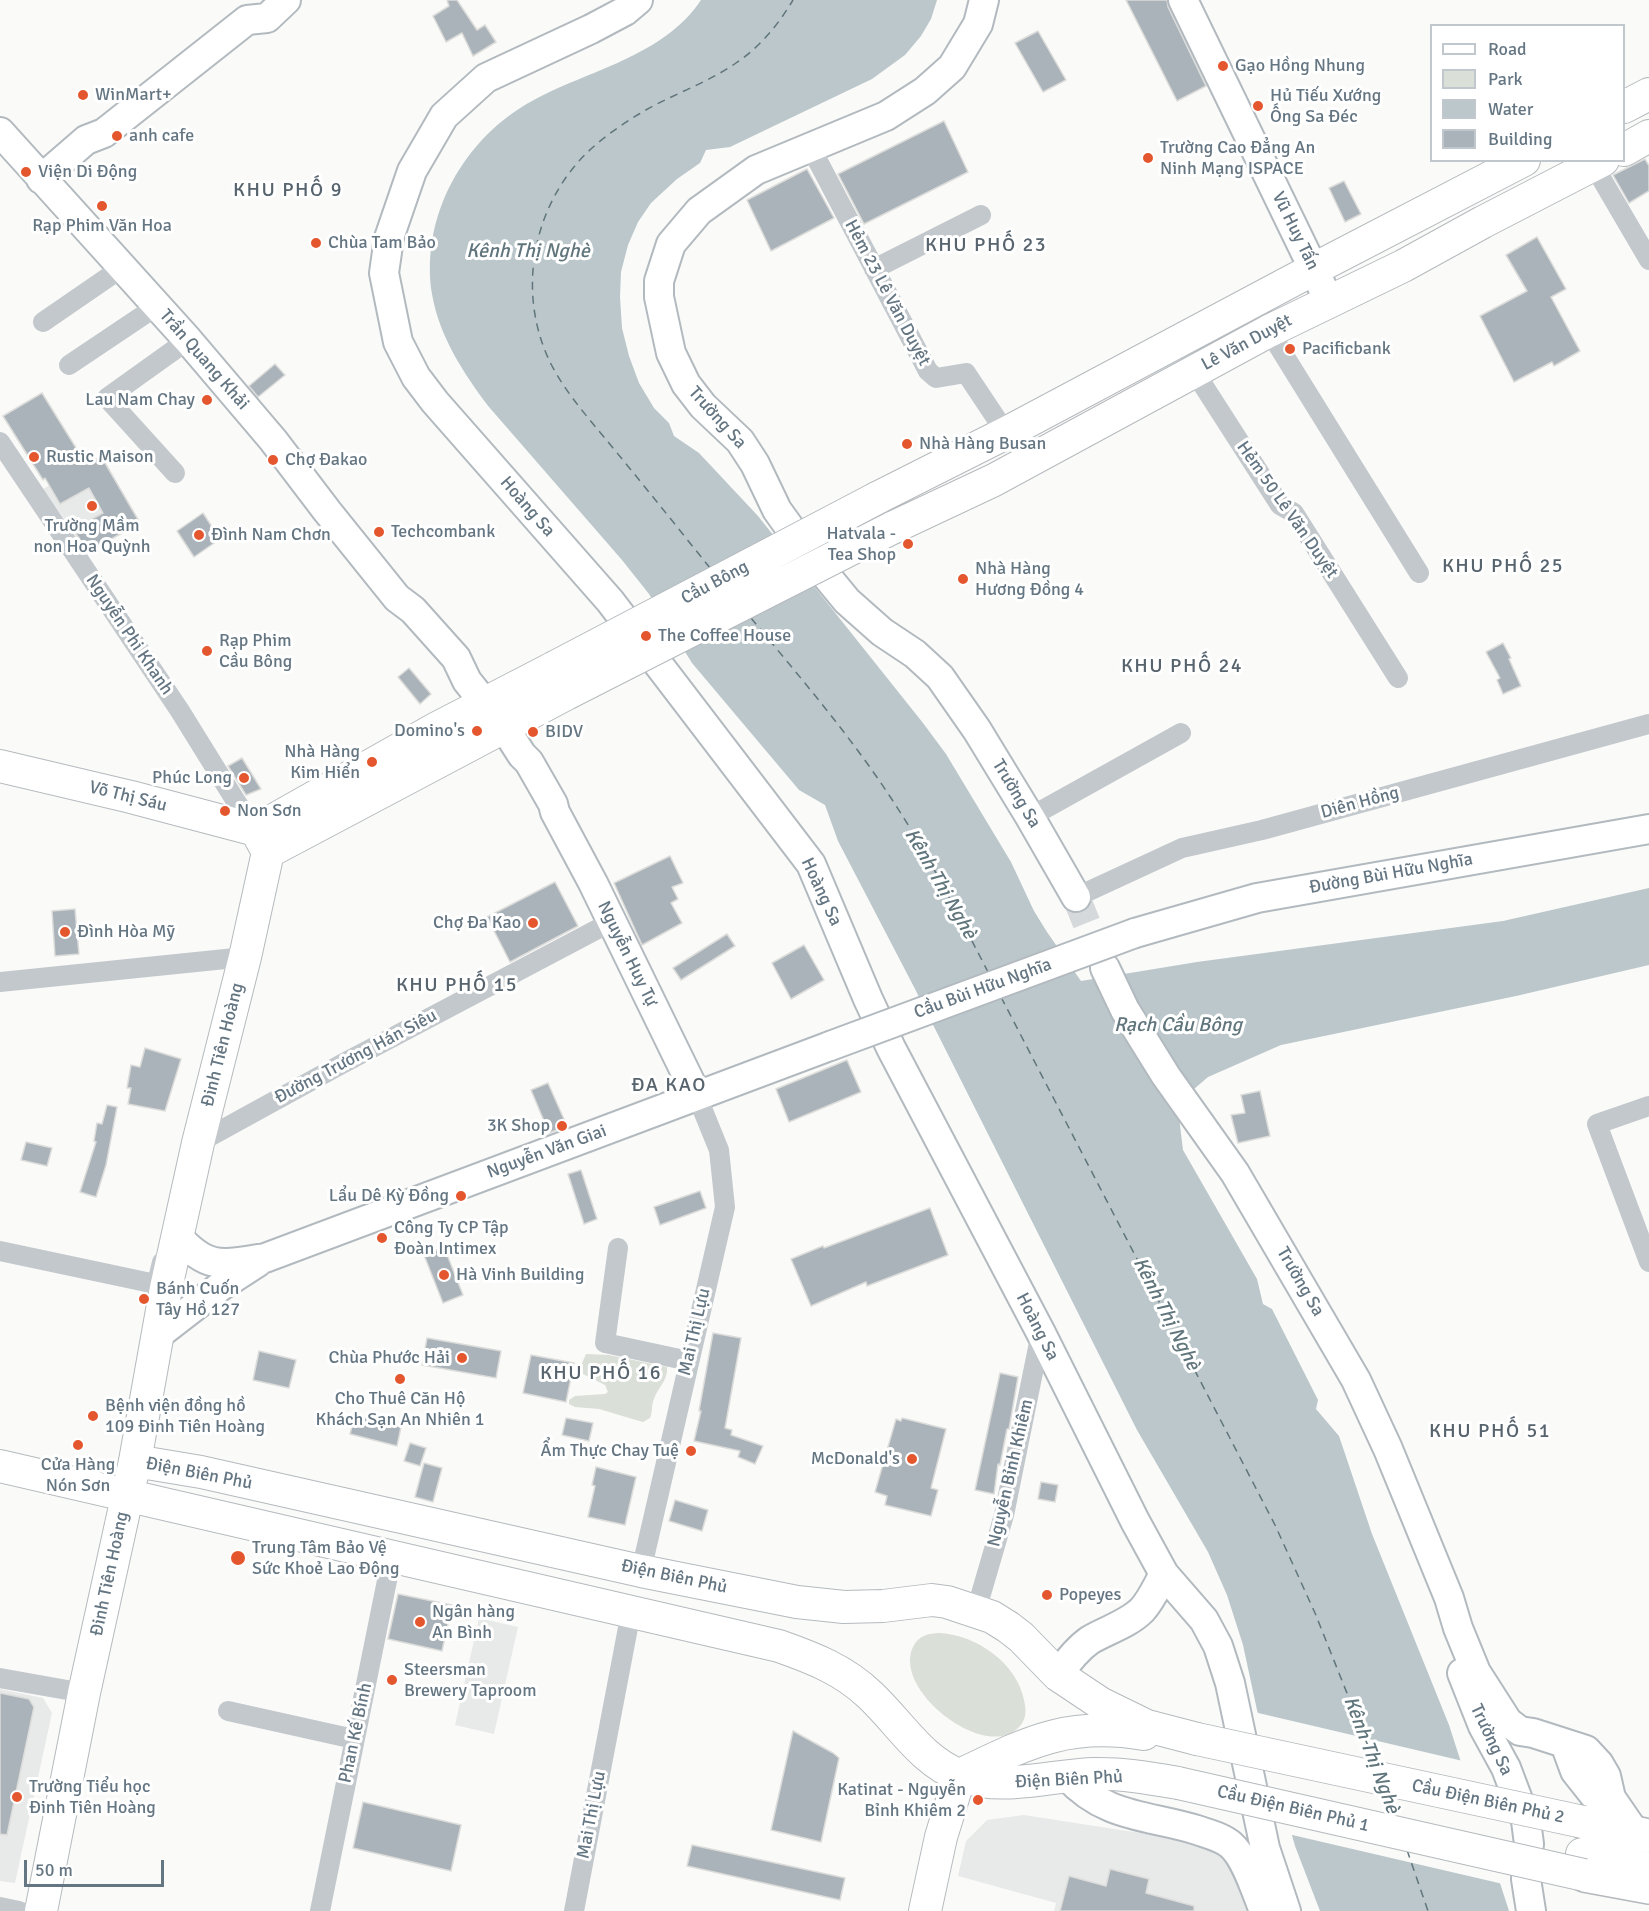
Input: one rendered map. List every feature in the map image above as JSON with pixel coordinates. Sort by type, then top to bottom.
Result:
[{"type":"highway","points":[[1587,1844],[1642,1835]]},
{"type":"highway","points":[[1587,1844],[1649,1887]]},
{"type":"main road","points":[[1625,106],[1649,94]]},
{"type":"main road","points":[[1625,149],[1649,136]]},
{"type":"main road","name":"Lê Văn Duyệt","points":[[877,498],[1006,433],[1520,162]]},
{"type":"main road","name":"Lê Văn Duyệt","points":[[892,528],[994,480],[1269,331],[1403,266],[1596,162]]},
{"type":"main road","name":"Cầu Bông","points":[[559,681],[877,498]]},
{"type":"main road","name":"Cầu Bông","points":[[559,681],[892,528]]},
{"type":"main road","points":[[262,841],[437,728],[486,704],[559,681]]},
{"type":"main road","name":"Võ Thị Sáu","points":[[0,766],[262,841]]},
{"type":"main road","name":"Đinh Tiên Hoàng","points":[[41,1911],[84,1694],[128,1496],[166,1288],[198,1143],[245,957],[262,841]]},
{"type":"main road","name":"Ðiện Biên Phủ","points":[[135,1461],[201,1472],[641,1571],[821,1605],[868,1607],[932,1600],[947,1602],[992,1617],[1022,1637],[1058,1675],[1080,1691],[1122,1715],[1147,1726],[1184,1753]]},
{"type":"main road","points":[[0,1466],[128,1496]]},
{"type":"main road","points":[[194,1510],[190,1491],[194,1480],[201,1472]]},
{"type":"main road","name":"Ðiện Biên Phủ","points":[[128,1496],[779,1646],[823,1663],[857,1683],[923,1752],[960,1775]]},
{"type":"main road","points":[[925,1911],[941,1837],[960,1775],[1013,1749],[1052,1735],[1184,1753]]},
{"type":"main road","name":"Điện Biên Phủ","points":[[960,1775],[977,1780],[1010,1783],[1068,1776],[1123,1775],[1184,1753]]},
{"type":"main road","name":"Cầu Điện Biên Phủ 2","points":[[1184,1753],[1587,1844]]},
{"type":"main road","name":"Cầu Điện Biên Phủ 1","points":[[1184,1753],[1587,1844]]},
{"type":"main road","points":[[1587,1844],[1649,1869]]},
{"type":"street","points":[[44,183],[86,140],[104,133],[249,10],[267,18],[286,0]]},
{"type":"street","name":"Hoàng Sa","points":[[638,0],[625,11],[591,30],[486,78],[444,116],[412,171],[389,238],[384,273],[398,342],[416,376],[435,402],[610,601],[811,864],[891,1048],[1041,1333],[1136,1521],[1164,1574],[1204,1620],[1218,1646],[1230,1683],[1265,1848],[1286,1911]]},
{"type":"street","name":"Trường Sa","points":[[984,0],[978,24],[952,67],[925,91],[886,116],[756,170],[699,211],[671,244],[659,281],[659,297],[670,353],[686,384],[703,406],[740,441],[777,510],[810,556],[847,601],[882,632],[915,654],[940,677],[977,730],[1076,897]]},
{"type":"street","name":"Vũ Huy Tấn","points":[[1183,0],[1329,301]]},
{"type":"street","name":"Trần Quang Khải","points":[[0,132],[188,340],[273,440],[397,598],[404,619],[452,674],[486,704]]},
{"type":"street","name":"Hẻm 23 Lê Văn Duyệt","points":[[811,148],[928,371],[936,378],[966,373],[1006,433]]},
{"type":"street","points":[[1596,162],[1649,260]]},
{"type":"street","points":[[874,269],[981,215]]},
{"type":"street","points":[[43,322],[123,267]]},
{"type":"street","points":[[69,365],[157,306]]},
{"type":"street","points":[[1269,331],[1419,573]]},
{"type":"street","points":[[176,473],[107,398],[188,340]]},
{"type":"street","name":"Hẻm 50 Lê Văn Duyệt","points":[[1194,371],[1280,505],[1294,513],[1398,678]]},
{"type":"street","name":"Nguyễn Phi Khanh","points":[[0,442],[180,711],[262,841]]},
{"type":"street","name":"Nguyễn Huy Tự","points":[[486,704],[522,755],[524,765],[547,806],[555,812],[697,1096]]},
{"type":"street","name":"Diên Hồng","points":[[1076,897],[1182,848],[1262,830],[1649,724]]},
{"type":"street","points":[[1030,817],[1181,733]]},
{"type":"street","name":"Đường Bùi Hữu Nghĩa","points":[[1136,933],[1257,898],[1649,829]]},
{"type":"street","name":"Đường Trương Hán Siêu","points":[[198,1143],[611,922]]},
{"type":"street","name":"Cầu Bùi Hữu Nghĩa","points":[[830,1046],[1136,933]]},
{"type":"street","points":[[0,982],[245,957]]},
{"type":"street","name":"Trường Sa","points":[[1105,968],[1125,1010],[1160,1067],[1235,1173],[1275,1239],[1356,1380],[1388,1449],[1449,1598],[1459,1629],[1459,1660],[1464,1681],[1483,1726],[1506,1768],[1526,1821],[1529,1845],[1526,1879],[1531,1911]]},
{"type":"street","name":"Nguyễn Văn Giai","points":[[159,1334],[221,1286],[265,1258],[830,1046]]},
{"type":"street","name":"Mai Thị Lựu","points":[[641,1571],[725,1207],[719,1150],[697,1096]]},
{"type":"street","points":[[1649,1106],[1597,1124],[1649,1262]]},
{"type":"street","name":"Nguyễn Văn Giai","points":[[178,1237],[199,1257],[209,1262],[223,1264],[265,1258]]},
{"type":"street","name":"Đinh Tiên Hoàng","points":[[0,1251],[151,1283],[158,1278],[168,1245],[178,1237]]},
{"type":"street","points":[[618,1248],[605,1343],[688,1361]]},
{"type":"street","name":"Nguyễn Bỉnh Khiêm","points":[[976,1611],[1004,1515],[1041,1333]]},
{"type":"street","name":"Phan Kế Bính","points":[[320,1911],[392,1556]]},
{"type":"street","points":[[1058,1675],[1087,1642],[1122,1624],[1141,1611],[1154,1595],[1164,1574]]},
{"type":"street","name":"Mai Thị Lựu","points":[[574,1911],[631,1612]]},
{"type":"street","points":[[1459,1629],[1476,1672],[1508,1722],[1520,1731],[1586,1750],[1606,1776],[1611,1798],[1642,1835]]},
{"type":"street","points":[[0,1678],[84,1694]]},
{"type":"street","points":[[228,1711],[354,1739]]},
{"type":"street","points":[[1565,1744],[1575,1771],[1598,1800],[1587,1844]]},
{"type":"street","points":[[1068,1776],[1076,1786],[1097,1802],[1132,1815],[1177,1824],[1214,1836],[1231,1845],[1242,1860],[1264,1911]]},
{"type":"street","points":[[0,1907],[20,1911]]},
{"type":"shaded area","name":"Trường Mầm non Hoa Quỳnh","points":[[101,456],[140,523],[85,554],[72,530],[43,489]]},
{"type":"shaded area","points":[[479,1618],[518,1627],[494,1734],[455,1725]]},
{"type":"shaded area","name":"Trường Tiểu học Đinh Tiên Hoàng","points":[[0,1689],[43,1698],[52,1713],[15,1883],[0,1881]]},
{"type":"shaded area","points":[[1024,1815],[1224,1846],[1248,1911],[1054,1911],[1056,1903],[958,1876],[966,1841],[987,1820]]},
{"type":"green space","points":[[586,1354],[609,1355],[667,1367],[664,1380],[653,1401],[650,1418],[643,1422],[599,1409],[575,1407],[569,1404],[569,1400],[575,1396],[608,1392],[605,1385],[579,1370]]},
{"type":"green space","points":[[940,1633],[954,1635],[981,1645],[1004,1663],[1013,1674],[1024,1700],[1024,1720],[1020,1726],[1005,1735],[987,1736],[967,1729],[947,1717],[929,1701],[916,1683],[910,1665],[913,1647],[918,1640],[924,1636]]},
{"type":"water","name":"Kênh Thị Nghè","points":[[701,0],[937,0],[931,19],[921,36],[905,55],[872,79],[730,147],[706,150],[700,163],[677,179],[651,203],[638,222],[628,245],[621,272],[622,328],[639,383],[654,408],[669,423],[674,436],[699,453],[758,516],[946,754],[1011,862],[1034,911],[1081,981],[1197,962],[1503,921],[1649,888],[1649,965],[1516,996],[1281,1045],[1208,1077],[1194,1089],[1179,1117],[1183,1150],[1257,1279],[1263,1304],[1272,1309],[1318,1400],[1316,1409],[1339,1436],[1372,1534],[1449,1725],[1509,1911],[1320,1911],[1295,1846],[1257,1710],[1243,1645],[1227,1595],[1208,1552],[1137,1430],[838,841],[825,805],[799,790],[692,663],[649,594],[489,407],[462,368],[440,325],[432,294],[430,265],[433,236],[440,208],[467,158],[486,136],[508,117],[554,90],[646,49],[685,19]]},
{"type":"pier","points":[[1254,1712],[1463,1761],[1503,1884],[1288,1834]]},
{"type":"building","points":[[447,0],[457,0],[477,30],[485,25],[496,42],[473,56],[462,33],[446,42],[433,16],[449,6]]},
{"type":"building","points":[[1126,0],[1167,0],[1168,7],[1206,86],[1177,101]]},
{"type":"building","points":[[1038,31],[1066,80],[1043,92],[1015,43]]},
{"type":"building","points":[[944,121],[968,172],[864,224],[838,174]]},
{"type":"building","points":[[1645,159],[1649,166],[1649,191],[1629,203],[1613,175]]},
{"type":"building","points":[[807,169],[834,218],[771,251],[747,200]]},
{"type":"building","points":[[1344,181],[1361,214],[1345,222],[1329,188]]},
{"type":"building","points":[[1537,237],[1566,289],[1551,297],[1580,351],[1554,366],[1552,362],[1514,382],[1480,316],[1527,291],[1506,255]]},
{"type":"building","points":[[275,364],[285,375],[258,397],[249,386]]},
{"type":"building","points":[[42,393],[86,464],[101,456],[140,523],[88,552],[73,529],[103,513],[89,488],[60,504],[3,416]]},
{"type":"building","name":"Đình Nam Chơn","points":[[203,513],[220,539],[194,557],[177,531]]},
{"type":"building","points":[[1503,643],[1521,686],[1503,694],[1497,680],[1500,678],[1486,652]]},
{"type":"building","points":[[409,668],[431,694],[420,704],[398,677]]},
{"type":"building","name":"Phúc Long","points":[[242,758],[261,789],[246,795],[228,766]]},
{"type":"building","points":[[670,856],[683,883],[672,887],[678,899],[671,903],[682,923],[642,945],[614,883]]},
{"type":"building","name":"Chợ Đa Kao","points":[[555,882],[578,926],[510,962],[487,917]]},
{"type":"building","name":"Đình Hòa Mỹ","points":[[75,909],[79,954],[55,956],[52,911]]},
{"type":"building","points":[[727,934],[735,946],[681,980],[673,968]]},
{"type":"building","points":[[804,945],[824,980],[791,999],[772,963]]},
{"type":"building","points":[[145,1048],[181,1059],[165,1111],[128,1104],[131,1088],[127,1088],[131,1065],[140,1067]]},
{"type":"building","points":[[847,1060],[861,1092],[789,1122],[776,1089]]},
{"type":"building","points":[[548,1083],[567,1126],[549,1133],[531,1090]]},
{"type":"building","points":[[1260,1091],[1270,1136],[1238,1143],[1231,1115],[1245,1113],[1241,1095]]},
{"type":"building","points":[[107,1105],[117,1107],[106,1165],[96,1197],[80,1192],[96,1142],[94,1141],[97,1123],[102,1124]]},
{"type":"building","points":[[26,1142],[52,1148],[47,1166],[21,1160]]},
{"type":"building","points":[[581,1170],[597,1219],[584,1224],[568,1174]]},
{"type":"building","points":[[700,1191],[706,1208],[660,1225],[654,1207]]},
{"type":"building","points":[[930,1208],[948,1255],[867,1286],[866,1282],[811,1306],[791,1259]]},
{"type":"building","name":"Hà Vinh Building","points":[[444,1247],[463,1295],[443,1303],[424,1255]]},
{"type":"building","points":[[713,1333],[741,1338],[725,1428],[732,1430],[731,1435],[763,1446],[755,1464],[738,1457],[740,1451],[694,1441]]},
{"type":"building","name":"Chùa Phước Hải","points":[[427,1338],[501,1351],[496,1378],[422,1365]]},
{"type":"building","points":[[259,1351],[296,1360],[289,1388],[253,1380]]},
{"type":"building","points":[[531,1355],[574,1363],[566,1402],[523,1393]]},
{"type":"building","points":[[1000,1373],[1018,1377],[1009,1429],[1007,1429],[1000,1465],[998,1464],[994,1494],[975,1490]]},
{"type":"building","points":[[355,1415],[401,1427],[397,1446],[350,1434]]},
{"type":"building","points":[[566,1418],[593,1423],[589,1441],[562,1435]]},
{"type":"building","name":"McDonald's","points":[[902,1418],[946,1429],[931,1488],[938,1490],[931,1516],[885,1505],[887,1496],[875,1492],[896,1419],[901,1421]]},
{"type":"building","points":[[410,1443],[426,1448],[420,1466],[404,1461]]},
{"type":"building","points":[[424,1463],[442,1468],[433,1502],[415,1497]]},
{"type":"building","points":[[596,1467],[636,1477],[625,1525],[588,1517],[595,1486],[592,1485]]},
{"type":"building","points":[[1041,1482],[1058,1485],[1055,1502],[1038,1499]]},
{"type":"building","points":[[675,1500],[708,1510],[702,1531],[669,1521]]},
{"type":"building","name":"Ngân hàng An Bình","points":[[398,1594],[452,1605],[442,1651],[388,1639]]},
{"type":"building","points":[[0,1693],[29,1699],[34,1707],[7,1835],[0,1834]]},
{"type":"building","points":[[793,1731],[839,1758],[821,1842],[771,1830]]},
{"type":"building","points":[[363,1802],[461,1825],[451,1871],[353,1848]]},
{"type":"building","points":[[692,1845],[845,1878],[840,1900],[687,1866]]},
{"type":"building","points":[[1110,1869],[1149,1879],[1146,1893],[1194,1906],[1194,1911],[1060,1911],[1069,1876],[1106,1886]]},
{"type":"ferry route","points":[[710,568],[580,408],[557,375],[541,339],[535,312],[532,285],[534,258],[549,207],[562,183],[586,154],[608,135],[639,114],[713,77],[745,57],[768,35],[793,0]]},
{"type":"ferry route","points":[[751,618],[840,727],[889,795],[929,860],[988,972]]},
{"type":"ferry route","points":[[1001,997],[1275,1525],[1315,1613],[1374,1761]]},
{"type":"ferry route","points":[[1388,1796],[1395,1817]]},
{"type":"ferry route","points":[[1407,1850],[1428,1911]]},
{"type":"tunnel","points":[[1076,897],[1105,968]]},
{"type":"place","name":"Gạo Hồng Nhung","points":[[1223,66]]},
{"type":"place","name":"WinMart+","points":[[83,95]]},
{"type":"place","name":"Hủ Tiếu Xướng Ống Sa Đéc","points":[[1258,106]]},
{"type":"place","name":"anh cafe","points":[[117,136]]},
{"type":"place","name":"Trường Cao Đẳng An Ninh Mạng ISPACE","points":[[1148,158]]},
{"type":"place","name":"Viện Di Động","points":[[26,172]]},
{"type":"place","name":"Rạp Phim Văn Hoa","points":[[102,206]]},
{"type":"place","name":"Chùa Tam Bảo","points":[[316,243]]},
{"type":"place","name":"Pacificbank","points":[[1290,349]]},
{"type":"place","name":"Lau Nam Chay","points":[[207,400]]},
{"type":"place","name":"Nhà Hàng Busan","points":[[907,444]]},
{"type":"place","name":"Rustic Maison","points":[[34,457]]},
{"type":"place","name":"Chợ Đakao","points":[[273,460]]},
{"type":"place","name":"Trường Mầm non Hoa Quỳnh","points":[[92,506]]},
{"type":"place","name":"Techcombank","points":[[379,532]]},
{"type":"place","name":"Đình Nam Chơn","points":[[199,535]]},
{"type":"place","name":"Hatvala - Tea Shop","points":[[908,544]]},
{"type":"place","name":"Nhà Hàng Hương Đồng 4","points":[[963,579]]},
{"type":"place","name":"The Coffee House","points":[[646,636]]},
{"type":"place","name":"Rạp Phim Cầu Bông","points":[[207,651]]},
{"type":"place","name":"Domino's","points":[[477,731]]},
{"type":"place","name":"BIDV","points":[[533,732]]},
{"type":"place","name":"Nhà Hàng Kim Hiển","points":[[372,762]]},
{"type":"place","name":"Phúc Long","points":[[244,778]]},
{"type":"place","name":"Non Sơn","points":[[225,811]]},
{"type":"place","name":"Chợ Đa Kao","points":[[533,923]]},
{"type":"place","name":"Đình Hòa Mỹ","points":[[65,932]]},
{"type":"place","name":"3K Shop","points":[[562,1126]]},
{"type":"place","name":"Lẩu Dê Kỳ Đồng","points":[[461,1196]]},
{"type":"place","name":"Công Ty CP Tập Đoàn Intimex","points":[[382,1238]]},
{"type":"place","name":"Hà Vinh Building","points":[[444,1275]]},
{"type":"place","name":"Bánh Cuốn Tây Hồ 127","points":[[144,1299]]},
{"type":"place","name":"Chùa Phước Hải","points":[[462,1358]]},
{"type":"place","name":"Cho Thuê Căn Hộ Khách Sạn An Nhiên 1","points":[[400,1379]]},
{"type":"place","name":"Bệnh viện đồng hồ 109 Đinh Tiên Hoàng","points":[[93,1416]]},
{"type":"place","name":"Cửa Hàng Nón Sơn","points":[[78,1445]]},
{"type":"place","name":"Ẩm Thực Chay Tuệ","points":[[691,1451]]},
{"type":"place","name":"McDonald's","points":[[912,1459]]},
{"type":"place","name":"Trung Tâm Bảo Vệ Sức Khoẻ Lao Động","points":[[238,1558]]},
{"type":"place","name":"Popeyes","points":[[1047,1595]]},
{"type":"place","name":"Ngân hàng An Bình","points":[[420,1622]]},
{"type":"place","name":"Steersman Brewery Taproom","points":[[392,1680]]},
{"type":"place","name":"Trường Tiểu học Đinh Tiên Hoàng","points":[[17,1797]]},
{"type":"place","name":"Katinat - Nguyễn Bỉnh Khiêm 2","points":[[978,1800]]},
{"type":"district","name":"KHU PHỐ 9","points":[[288,191]]},
{"type":"district","name":"KHU PHỐ 23","points":[[986,246]]},
{"type":"district","name":"KHU PHỐ 25","points":[[1503,567]]},
{"type":"district","name":"KHU PHỐ 24","points":[[1182,667]]},
{"type":"district","name":"KHU PHỐ 15","points":[[457,986]]},
{"type":"district","name":"ĐA KAO","points":[[669,1086]]},
{"type":"district","name":"KHU PHỐ 16","points":[[601,1374]]},
{"type":"district","name":"KHU PHỐ 51","points":[[1490,1432]]},
{"type":"water label","name":"Rạch Cầu Bông","points":[[1178,1026]]}]
